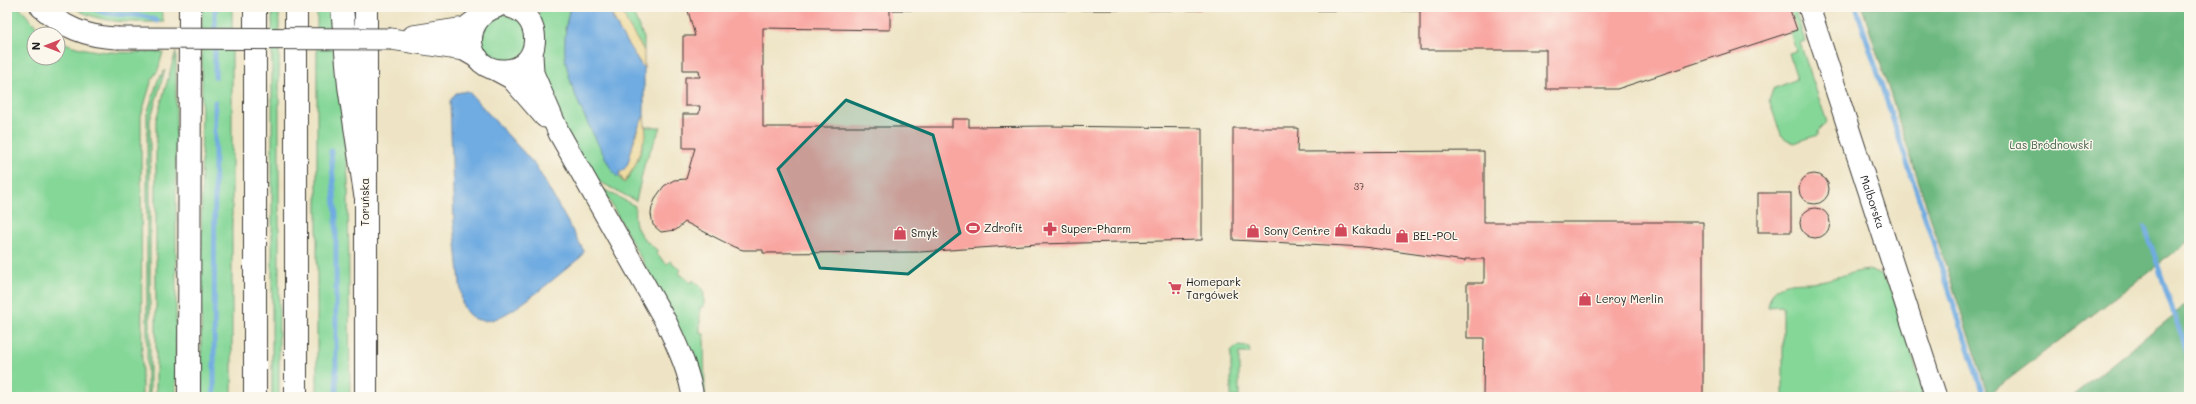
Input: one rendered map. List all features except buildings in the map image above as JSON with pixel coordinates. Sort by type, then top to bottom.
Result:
[{"type":"main road","points":[[189,397],[190,7]]},
{"type":"main road","points":[[255,7],[255,397]]},
{"type":"main road","points":[[296,7],[296,397]]},
{"type":"main road","points":[[342,7],[349,86],[365,194]]},
{"type":"main road","name":"Toruńska","points":[[366,7],[366,397]]},
{"type":"street","points":[[41,7],[66,26],[81,33],[106,38],[391,39],[464,50],[478,58],[488,67],[512,78],[559,133]]},
{"type":"street","points":[[391,39],[457,29],[470,25],[483,13],[497,7]]},
{"type":"street","points":[[510,7],[524,14],[533,25],[536,40],[532,54],[533,73],[559,133],[667,324],[681,354],[691,385],[693,397]]},
{"type":"street","name":"Malborska","points":[[1809,7],[1936,397]]},
{"type":"street","points":[[477,19],[473,26],[471,43],[478,58]]},
{"type":"street","points":[[496,70],[515,69],[524,63],[532,54]]},
{"type":"highlighted area","points":[[846,100],[933,135],[960,233],[908,274],[820,268],[778,169]]},
{"type":"green space","points":[[7,7],[19,7],[36,26],[26,26],[26,66],[66,66],[66,43],[83,49],[96,51],[163,52],[158,70],[152,79],[141,116],[142,397],[7,397]]},
{"type":"green space","points":[[73,7],[160,7],[164,22],[129,22],[106,20],[84,13]]},
{"type":"green space","points":[[202,7],[232,7],[232,397],[201,397]]},
{"type":"green space","points":[[272,7],[279,7],[279,397],[272,397]]},
{"type":"green space","points":[[317,7],[334,7],[348,179],[350,397],[317,397]]},
{"type":"green space","points":[[540,7],[570,7],[565,29],[577,97],[608,163],[624,183],[632,172],[642,148],[644,141],[644,127],[661,127],[645,162],[636,201],[604,184],[586,178],[546,112],[497,75],[469,25],[482,8],[537,23]]},
{"type":"green space","points":[[620,7],[630,7],[644,38],[644,51],[628,25]]},
{"type":"green space","points":[[1789,7],[1794,7],[1805,41],[1800,43],[1827,122],[1817,132],[1818,135],[1794,143],[1782,137],[1769,101],[1773,89],[1797,79],[1789,53],[1796,51],[1790,32],[1796,30]]},
{"type":"green space","name":"Las Bródnowski","points":[[1862,7],[2189,7],[2189,241],[1988,395]]},
{"type":"green space","points":[[176,51],[176,397],[156,397],[156,120]]},
{"type":"green space","points":[[165,70],[150,120],[150,397],[147,397],[147,114],[158,80]]},
{"type":"green space","points":[[603,189],[635,206],[635,221],[639,232],[658,251],[656,254],[667,264],[670,261],[681,270],[679,273],[691,283],[693,280],[704,290],[704,307],[700,307],[700,333],[704,334],[705,397],[703,397],[697,371],[686,341]]},
{"type":"green space","points":[[1871,270],[1883,275],[1893,294],[1925,397],[1783,397],[1783,306],[1768,307],[1775,290],[1788,284],[1820,281]]},
{"type":"green space","points":[[2189,302],[2189,397],[2071,397]]},
{"type":"green space","points":[[1237,346],[1249,347],[1250,353],[1239,353],[1239,397],[1231,397],[1231,352]]},
{"type":"sand","points":[[610,7],[620,7],[628,25],[644,51],[644,69],[616,24]]},
{"type":"sand","points":[[644,116],[646,134],[635,166],[624,183],[619,172],[627,164],[637,130]]},
{"type":"water","points":[[570,7],[610,7],[612,17],[644,69],[644,116],[636,132],[628,163],[623,171],[619,172],[620,176],[617,177],[610,167],[583,113],[567,70],[565,43],[566,25]]},
{"type":"water","points":[[468,91],[536,166],[584,251],[581,257],[524,302],[501,317],[486,321],[473,318],[469,315],[462,303],[454,224],[450,101],[456,93]]},
{"type":"waterway","points":[[91,7],[108,13],[142,16],[157,21]]},
{"type":"waterway","points":[[215,7],[215,34]]},
{"type":"waterway","points":[[1856,7],[1984,397]]},
{"type":"waterway","points":[[215,42],[215,77]]},
{"type":"waterway","points":[[214,397],[215,102]]},
{"type":"waterway","points":[[331,151],[336,218],[336,397]]},
{"type":"waterway","points":[[2145,227],[2189,359]]},
{"type":"place","name":"Zdrofit","points":[[973,228]]},
{"type":"place","name":"Super-Pharm","points":[[1050,229]]},
{"type":"place","name":"Kakadu","points":[[1341,230]]},
{"type":"place","name":"Sony Centre","points":[[1253,231]]},
{"type":"place","name":"Smyk","points":[[900,233]]},
{"type":"place","name":"BEL-POL","points":[[1402,236]]},
{"type":"place","name":"Homepark Targówek","points":[[1175,288]]},
{"type":"place","name":"Leroy Merlin","points":[[1585,299]]}]
